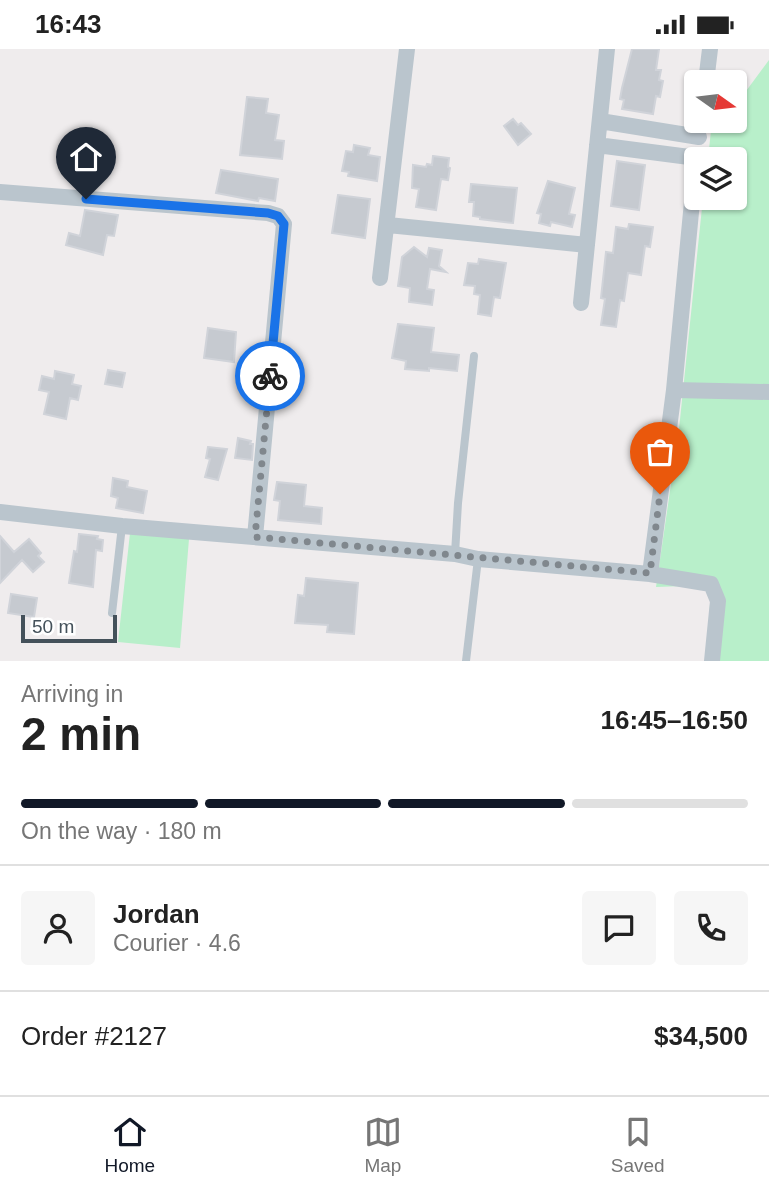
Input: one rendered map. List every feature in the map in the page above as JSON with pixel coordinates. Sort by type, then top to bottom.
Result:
[{"type":"street","points":[[380,278],[407,49]]},
{"type":"street","points":[[580,303],[607,49]]},
{"type":"street","points":[[707,70],[710,49]]},
{"type":"street","points":[[600,121],[684,128]]},
{"type":"street","points":[[597,145],[684,157]]},
{"type":"street","points":[[0,191],[268,213],[278,216],[284,224],[255,537]]},
{"type":"street","points":[[650,573],[674,390],[692,210]]},
{"type":"street","points":[[388,225],[587,244]]},
{"type":"street","points":[[674,390],[769,392]]},
{"type":"street","points":[[0,512],[122,526],[650,573],[712,585],[718,601],[712,661]]},
{"type":"lane","points":[[455,554],[474,356]]},
{"type":"lane","points":[[112,613],[122,526]]},
{"type":"lane","points":[[466,661],[478,559]]},
{"type":"green space","points":[[769,60],[769,661],[707,661],[711,585],[656,587],[679,429],[702,210],[747,210],[747,147],[709,147],[711,133],[747,133],[747,90]]},
{"type":"green space","points":[[130,533],[189,539],[180,648],[118,642]]},
{"type":"building","points":[[632,49],[659,49],[656,70],[661,70],[659,80],[663,81],[660,97],[656,96],[653,114],[622,109],[624,100],[620,99]]},
{"type":"building","points":[[247,97],[268,99],[266,113],[279,115],[275,140],[284,141],[282,159],[240,155]]},
{"type":"building","points":[[513,119],[531,134],[518,145],[504,126]]},
{"type":"building","points":[[354,145],[370,148],[368,155],[380,157],[377,181],[348,176],[349,172],[342,171],[346,151],[353,152]]},
{"type":"building","points":[[433,156],[449,158],[450,168],[448,180],[441,179],[436,210],[416,207],[419,189],[412,188],[413,165],[432,165]]},
{"type":"building","points":[[617,161],[645,165],[639,210],[611,206]]},
{"type":"building","points":[[221,170],[278,179],[275,201],[259,198],[258,201],[216,193]]},
{"type":"building","points":[[548,181],[575,188],[569,214],[575,215],[572,227],[551,222],[550,226],[539,223],[541,214],[537,213]]},
{"type":"building","points":[[471,184],[517,188],[513,223],[473,216],[474,202],[469,202]]},
{"type":"building","points":[[338,195],[370,199],[365,238],[332,233]]},
{"type":"building","points":[[85,210],[118,215],[114,236],[107,235],[103,255],[66,245],[69,233],[80,236]]},
{"type":"building","points":[[629,224],[653,227],[650,247],[645,246],[641,275],[628,273],[624,301],[620,300],[616,327],[601,325],[605,299],[601,298],[606,252],[613,253],[616,227],[628,229]]},
{"type":"building","points":[[414,247],[427,257],[429,248],[442,250],[439,266],[446,272],[430,269],[427,289],[434,290],[432,305],[409,302],[410,288],[398,286],[402,257]]},
{"type":"building","points":[[479,259],[506,263],[500,298],[494,297],[491,316],[478,314],[480,295],[474,294],[475,286],[464,285],[468,263],[478,264]]},
{"type":"building","points":[[398,324],[434,328],[431,352],[459,355],[457,371],[405,369],[406,361],[392,358]]},
{"type":"building","points":[[208,328],[236,332],[234,362],[204,358]]},
{"type":"building","points":[[108,370],[125,373],[122,387],[105,384]]},
{"type":"building","points":[[55,371],[74,375],[72,384],[81,386],[78,400],[70,398],[66,419],[44,414],[49,392],[39,390],[42,376],[54,379]]},
{"type":"building","points":[[238,438],[253,444],[252,460],[235,458]]},
{"type":"building","points":[[208,447],[227,449],[218,480],[205,477],[210,459],[206,458]]},
{"type":"building","points":[[113,478],[128,481],[127,487],[147,491],[143,513],[116,508],[118,498],[111,496]]},
{"type":"building","points":[[277,482],[306,485],[304,506],[322,508],[321,524],[278,520],[280,501],[274,500]]},
{"type":"building","points":[[79,534],[98,536],[97,539],[103,540],[102,551],[96,550],[93,587],[69,583]]},
{"type":"building","points":[[0,536],[14,552],[29,539],[41,553],[38,556],[44,562],[33,572],[22,560],[0,583]]},
{"type":"building","points":[[306,578],[358,583],[354,634],[327,632],[328,625],[295,623],[298,595],[304,596]]},
{"type":"building","points":[[11,594],[37,598],[34,617],[8,613]]},
{"type":"way so far","points":[[270,376],[255,537],[650,573],[660,494]]},
{"type":"route","points":[[86,199],[268,213],[278,216],[284,224],[270,376]]}]
